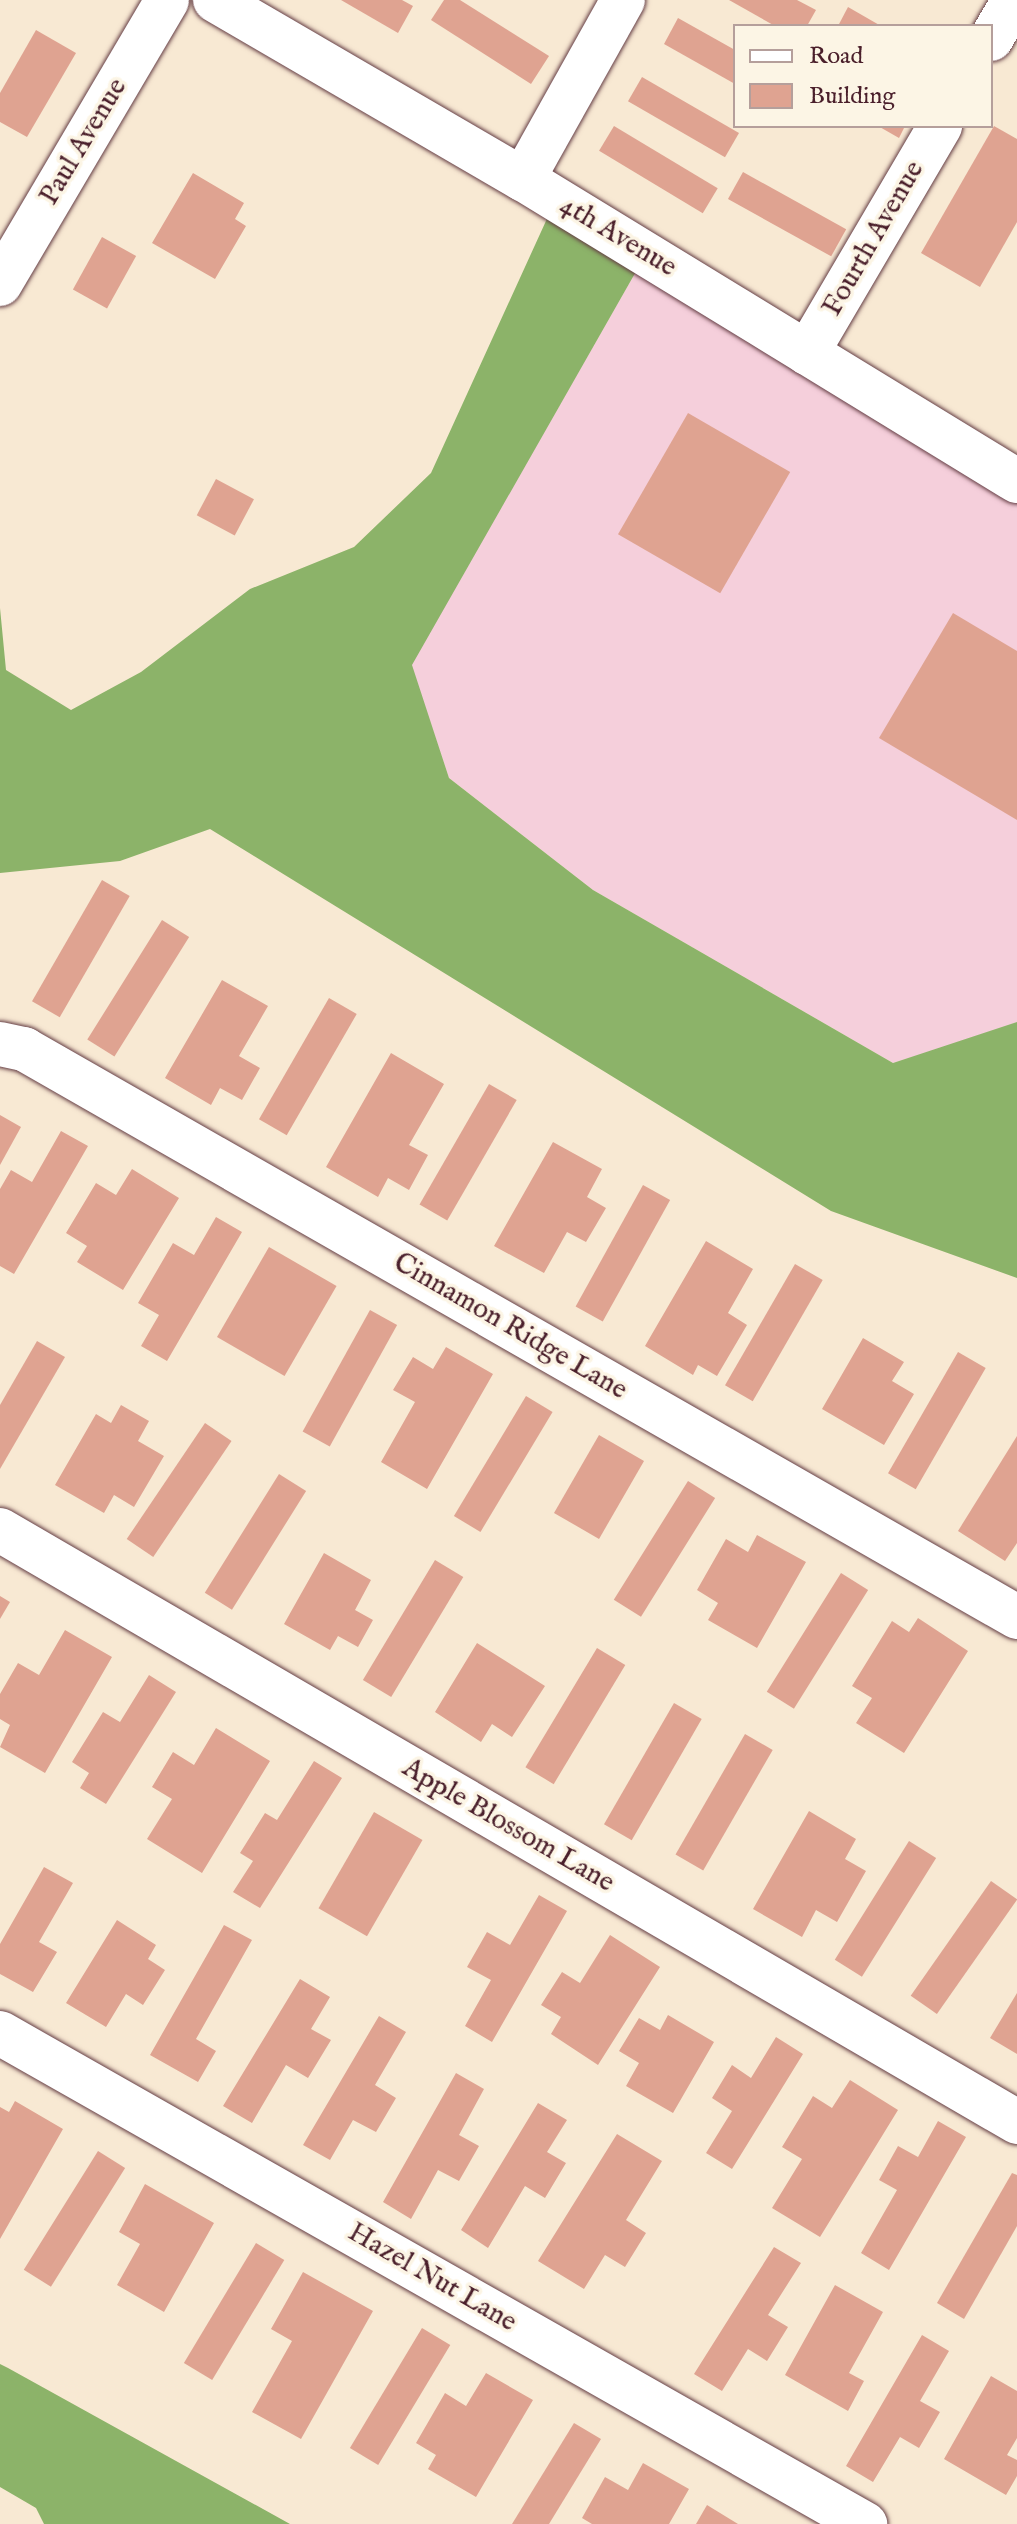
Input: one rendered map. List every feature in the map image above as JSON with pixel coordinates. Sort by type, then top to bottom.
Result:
[{"type":"street","name":"Paul Avenue","points":[[0,284],[167,0]]},
{"type":"street","points":[[523,179],[623,0]]},
{"type":"street","points":[[993,36],[1014,0]]},
{"type":"street","name":"4th Avenue","points":[[224,2],[523,179],[1017,481]]},
{"type":"street","name":"Fourth Avenue","points":[[807,353],[939,128]]},
{"type":"street","name":"Cinnamon Ridge Lane","points":[[0,1044],[24,1049],[1017,1617]]},
{"type":"street","name":"Apple Blossom Lane","points":[[0,1530],[1017,2122]]},
{"type":"street","name":"Hazel Nut Lane","points":[[0,2033],[865,2524]]},
{"type":"shaded area","points":[[646,254],[1017,481],[1017,1022],[1008,1028],[893,1063],[593,890],[449,778],[411,665]]},
{"type":"green space","points":[[556,199],[646,254],[412,665],[449,778],[593,890],[893,1063],[1017,1022],[1017,1278],[831,1211],[210,829],[120,861],[0,873],[0,608],[6,670],[71,710],[141,672],[250,589],[354,547],[431,473]]},
{"type":"green space","points":[[0,2364],[290,2524],[44,2524],[36,2508],[0,2487]]},
{"type":"building","points":[[341,0],[402,0],[413,6],[398,33]]},
{"type":"building","points":[[444,0],[460,0],[549,56],[531,84],[431,20]]},
{"type":"building","points":[[729,0],[797,0],[816,10],[808,24],[771,24]]},
{"type":"building","points":[[848,7],[878,24],[839,24]]},
{"type":"building","points":[[678,18],[733,49],[733,83],[664,44]]},
{"type":"building","points":[[36,30],[76,53],[27,137],[0,122],[0,93]]},
{"type":"building","points":[[642,77],[739,133],[725,157],[628,101]]},
{"type":"building","points":[[614,126],[718,188],[703,213],[599,151]]},
{"type":"building","points":[[882,128],[904,128],[899,138]]},
{"type":"building","points":[[993,128],[1017,139],[1017,222],[980,287],[921,253]]},
{"type":"building","points":[[743,172],[846,229],[831,256],[728,199]]},
{"type":"building","points":[[193,173],[244,203],[235,219],[246,226],[215,279],[152,243]]},
{"type":"building","points":[[102,237],[136,256],[107,308],[73,289]]},
{"type":"building","points":[[688,413],[790,472],[720,593],[618,534]]},
{"type":"building","points":[[216,479],[254,499],[235,535],[197,515]]},
{"type":"building","points":[[953,613],[1017,651],[1017,820],[879,738]]},
{"type":"building","points":[[102,880],[130,896],[60,1017],[32,1001]]},
{"type":"building","points":[[162,920],[189,937],[114,1057],[87,1040]]},
{"type":"building","points":[[222,980],[268,1006],[239,1056],[260,1068],[242,1100],[220,1088],[211,1105],[165,1078]]},
{"type":"building","points":[[329,998],[357,1014],[287,1135],[259,1119]]},
{"type":"building","points":[[391,1053],[444,1084],[409,1145],[428,1155],[409,1190],[388,1178],[378,1197],[326,1167]]},
{"type":"building","points":[[489,1084],[517,1100],[447,1220],[419,1204]]},
{"type":"building","points":[[0,1115],[21,1127],[0,1165]]},
{"type":"building","points":[[61,1131],[88,1146],[14,1274],[0,1266],[0,1189],[11,1170],[32,1182]]},
{"type":"building","points":[[553,1142],[602,1169],[587,1197],[606,1208],[586,1242],[567,1232],[544,1273],[494,1246]]},
{"type":"building","points":[[132,1169],[179,1198],[123,1290],[77,1262],[87,1246],[66,1233],[96,1183],[116,1195]]},
{"type":"building","points":[[643,1185],[670,1200],[603,1322],[576,1307]]},
{"type":"building","points":[[216,1217],[242,1232],[167,1361],[141,1346],[159,1315],[138,1303],[173,1243],[194,1255]]},
{"type":"building","points":[[706,1241],[753,1269],[728,1313],[747,1325],[717,1376],[698,1365],[693,1375],[645,1346]]},
{"type":"building","points":[[269,1247],[337,1286],[285,1376],[217,1337]]},
{"type":"building","points":[[795,1264],[823,1280],[753,1401],[725,1385]]},
{"type":"building","points":[[370,1310],[397,1325],[330,1447],[303,1432]]},
{"type":"building","points":[[863,1338],[904,1362],[892,1381],[914,1394],[884,1445],[822,1409]]},
{"type":"building","points":[[37,1341],[65,1357],[0,1469],[0,1405]]},
{"type":"building","points":[[446,1347],[493,1374],[427,1489],[381,1462],[415,1402],[393,1390],[413,1357],[433,1369]]},
{"type":"building","points":[[958,1352],[986,1368],[916,1489],[888,1473]]},
{"type":"building","points":[[526,1396],[553,1412],[480,1532],[454,1516]]},
{"type":"building","points":[[121,1405],[149,1421],[138,1441],[164,1456],[134,1507],[114,1495],[104,1513],[55,1485],[96,1414],[111,1423]]},
{"type":"building","points":[[205,1423],[232,1441],[153,1557],[127,1539]]},
{"type":"building","points":[[599,1435],[644,1461],[599,1539],[554,1513]]},
{"type":"building","points":[[1017,1436],[1017,1543],[1005,1561],[958,1531]]},
{"type":"building","points":[[279,1474],[306,1491],[232,1610],[205,1593]]},
{"type":"building","points":[[688,1481],[715,1498],[641,1617],[614,1600]]},
{"type":"building","points":[[757,1535],[806,1562],[757,1648],[708,1620],[718,1603],[697,1590],[726,1539],[748,1552]]},
{"type":"building","points":[[324,1553],[371,1580],[355,1610],[373,1620],[358,1647],[338,1636],[330,1650],[284,1624]]},
{"type":"building","points":[[435,1560],[463,1577],[391,1697],[363,1680]]},
{"type":"building","points":[[841,1573],[868,1590],[794,1709],[767,1692]]},
{"type":"building","points":[[0,1596],[10,1602],[0,1619]]},
{"type":"building","points":[[918,1618],[968,1651],[904,1753],[856,1723],[872,1698],[852,1686],[892,1621],[909,1632]]},
{"type":"building","points":[[65,1630],[112,1657],[45,1773],[0,1747],[10,1725],[0,1719],[0,1694],[18,1663],[39,1675]]},
{"type":"building","points":[[477,1643],[545,1686],[512,1737],[492,1724],[481,1742],[435,1712]]},
{"type":"building","points":[[597,1648],[625,1665],[554,1784],[525,1767]]},
{"type":"building","points":[[149,1675],[176,1692],[106,1804],[80,1788],[89,1773],[72,1762],[103,1712],[120,1722]]},
{"type":"building","points":[[674,1703],[702,1719],[632,1840],[604,1824]]},
{"type":"building","points":[[216,1728],[270,1761],[202,1873],[147,1839],[172,1799],[152,1787],[173,1752],[194,1765]]},
{"type":"building","points":[[745,1734],[773,1750],[703,1870],[676,1854]]},
{"type":"building","points":[[314,1761],[342,1778],[260,1908],[233,1892],[253,1861],[240,1853],[265,1813],[277,1820]]},
{"type":"building","points":[[809,1811],[856,1839],[845,1859],[866,1871],[837,1922],[816,1910],[802,1937],[753,1909]]},
{"type":"building","points":[[374,1812],[422,1840],[367,1936],[318,1908]]},
{"type":"building","points":[[909,1841],[936,1858],[862,1977],[835,1960]]},
{"type":"building","points":[[44,1867],[73,1883],[39,1942],[57,1952],[33,1992],[0,1974],[0,1944]]},
{"type":"building","points":[[991,1881],[1017,1900],[937,2014],[911,1996]]},
{"type":"building","points":[[539,1895],[567,1911],[492,2042],[465,2026],[491,1980],[467,1967],[487,1932],[510,1945]]},
{"type":"building","points":[[117,1920],[156,1945],[148,1959],[165,1970],[143,2005],[126,1994],[106,2027],[66,2003]]},
{"type":"building","points":[[224,1925],[252,1940],[196,2039],[216,2051],[198,2082],[150,2055]]},
{"type":"building","points":[[610,1935],[660,1967],[598,2065],[551,2034],[561,2017],[541,2005],[562,1972],[580,1983]]},
{"type":"building","points":[[300,1979],[330,1997],[311,2029],[331,2040],[308,2078],[286,2065],[252,2123],[223,2106]]},
{"type":"building","points":[[1017,1993],[1017,2054],[990,2038]]},
{"type":"building","points":[[668,2015],[714,2042],[673,2113],[626,2086],[639,2063],[619,2051],[639,2018],[660,2030]]},
{"type":"building","points":[[379,2016],[406,2032],[375,2085],[396,2098],[376,2132],[353,2120],[330,2160],[303,2145]]},
{"type":"building","points":[[776,2037],[803,2054],[732,2169],[706,2153],[732,2111],[712,2098],[732,2065],[751,2078]]},
{"type":"building","points":[[456,2073],[484,2089],[459,2135],[479,2146],[459,2181],[438,2170],[411,2219],[383,2202]]},
{"type":"building","points":[[850,2080],[898,2110],[820,2237],[772,2208],[802,2159],[782,2147],[813,2096],[832,2108]]},
{"type":"building","points":[[15,2101],[63,2129],[0,2239],[0,2107],[9,2112]]},
{"type":"building","points":[[538,2103],[567,2120],[547,2152],[566,2163],[545,2198],[525,2186],[488,2248],[461,2230]]},
{"type":"building","points":[[938,2121],[966,2137],[889,2270],[861,2253],[897,2190],[879,2180],[898,2146],[918,2157]]},
{"type":"building","points":[[617,2134],[662,2161],[626,2220],[646,2233],[625,2267],[605,2255],[584,2289],[538,2261]]},
{"type":"building","points":[[98,2151],[125,2168],[51,2287],[24,2270]]},
{"type":"building","points":[[1012,2173],[1017,2175],[1017,2226],[964,2319],[937,2303]]},
{"type":"building","points":[[145,2184],[214,2223],[164,2312],[117,2285],[140,2244],[119,2232]]},
{"type":"building","points":[[256,2243],[284,2260],[212,2380],[184,2363]]},
{"type":"building","points":[[774,2247],[801,2263],[768,2315],[788,2327],[767,2361],[748,2349],[722,2391],[694,2374]]},
{"type":"building","points":[[303,2272],[373,2311],[301,2439],[252,2412],[292,2341],[271,2329]]},
{"type":"building","points":[[835,2285],[883,2312],[849,2373],[864,2381],[848,2411],[785,2375]]},
{"type":"building","points":[[422,2328],[450,2345],[378,2465],[350,2448]]},
{"type":"building","points":[[922,2335],[949,2351],[920,2401],[940,2412],[919,2448],[900,2437],[873,2482],[846,2466]]},
{"type":"building","points":[[486,2373],[533,2400],[476,2497],[428,2469],[436,2455],[416,2443],[445,2393],[466,2406]]},
{"type":"building","points":[[991,2376],[1017,2391],[1017,2438],[1007,2455],[1017,2460],[1017,2476],[1006,2495],[944,2459]]},
{"type":"building","points":[[574,2423],[601,2439],[549,2524],[512,2524]]},
{"type":"building","points":[[643,2463],[689,2489],[669,2524],[592,2524],[582,2518],[605,2477],[628,2490]]},
{"type":"building","points":[[707,2505],[738,2524],[696,2524]]}]
